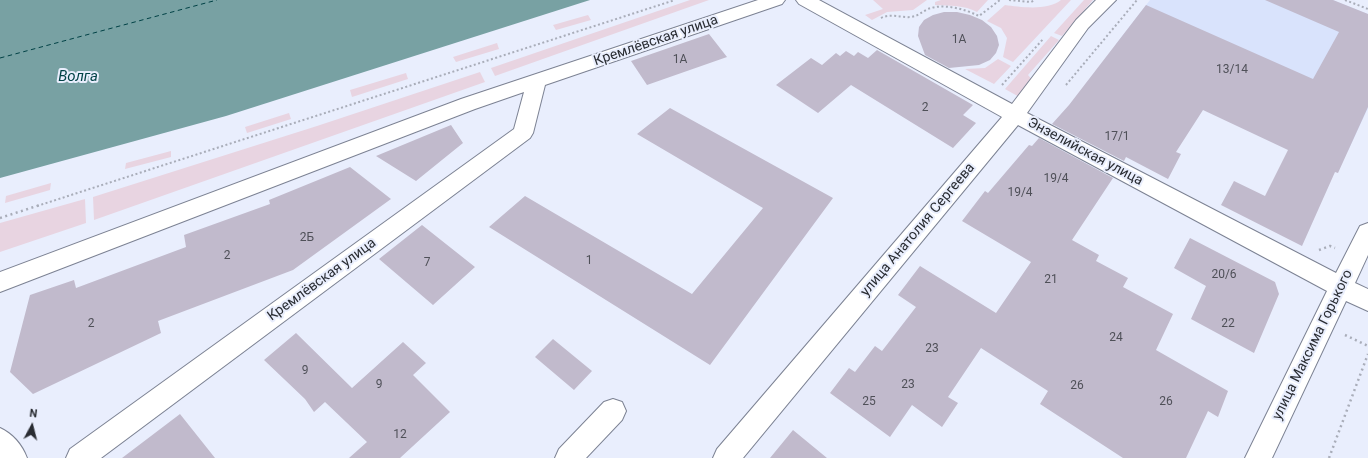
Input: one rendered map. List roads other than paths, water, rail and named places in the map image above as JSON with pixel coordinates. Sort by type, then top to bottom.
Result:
[{"type":"street","name":"Кремлёвская улица","points":[[0,282],[468,104],[776,0]]},
{"type":"street","name":"Энзелийская улица","points":[[805,0],[1014,116],[1368,301]]},
{"type":"street","name":"улица Анатолия Сергеева","points":[[726,458],[1014,116],[1082,24],[1107,0]]},
{"type":"street","name":"Кремлёвская улица","points":[[79,458],[523,133],[536,82]]},
{"type":"street","name":"улица Максима Горького","points":[[1258,458],[1343,287],[1368,232]]},
{"type":"street","points":[[568,458],[613,411]]},
{"type":"street","points":[[0,441],[14,458]]},
{"type":"water","name":"Волга","points":[[0,0],[590,0],[226,116],[0,178]]}]
